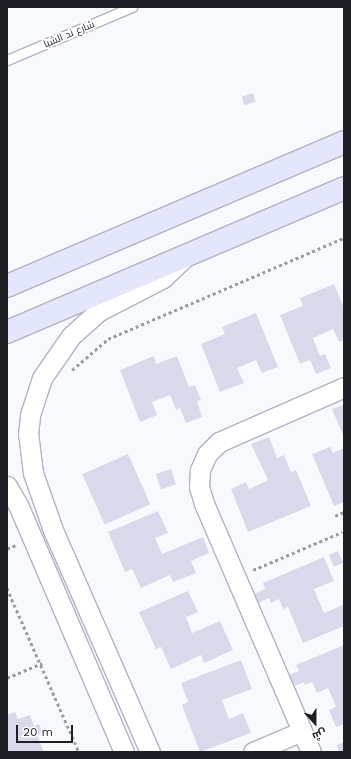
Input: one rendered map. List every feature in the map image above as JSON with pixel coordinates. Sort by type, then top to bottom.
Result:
[{"type":"main road","points":[[7,286],[344,142]]},
{"type":"main road","points":[[7,332],[344,188]]},
{"type":"street","points":[[150,752],[53,530],[33,473],[28,435],[30,415],[42,378],[71,336],[99,311],[163,278],[185,257]]},
{"type":"street","points":[[311,752],[199,487],[200,470],[207,454],[219,442],[344,388]]},
{"type":"street","points":[[7,486],[19,507],[124,752]]},
{"type":"street","points":[[105,707],[120,717],[135,752]]},
{"type":"street","points":[[253,752],[302,731]]},
{"type":"lane","name":"شارع ند الشبا","points":[[7,60],[132,7]]},
{"type":"path","points":[[70,372],[108,339],[344,238]]},
{"type":"path","points":[[335,516],[344,512]]},
{"type":"path","points":[[238,580],[250,574],[249,572],[342,532]]},
{"type":"path","points":[[7,588],[42,663],[79,752]]},
{"type":"path","points":[[7,678],[42,663]]},
{"type":"building","points":[[253,93],[256,102],[244,105],[242,97]]},
{"type":"building","points":[[334,284],[344,308],[344,340],[339,342],[333,329],[313,338],[320,356],[325,354],[331,368],[316,374],[310,360],[300,364],[280,315],[303,306],[300,298]]},
{"type":"building","points":[[256,313],[278,367],[262,373],[256,360],[237,368],[244,383],[220,392],[201,344],[225,334],[222,327]]},
{"type":"building","points":[[154,356],[156,364],[177,356],[189,387],[195,385],[201,400],[197,401],[202,417],[186,423],[180,408],[176,410],[170,395],[152,402],[157,415],[140,422],[120,370]]},
{"type":"building","points":[[344,405],[344,434],[343,435],[332,409]]},
{"type":"building","points":[[269,437],[277,458],[284,455],[291,472],[296,470],[311,506],[248,532],[231,489],[246,482],[249,489],[268,480],[251,444]]},
{"type":"building","points":[[330,447],[333,453],[344,448],[344,502],[334,506],[312,454]]},
{"type":"building","points":[[128,454],[150,504],[105,525],[82,474]]},
{"type":"building","points":[[171,469],[176,484],[161,489],[156,474]]},
{"type":"building","points":[[158,511],[168,533],[155,538],[162,554],[203,537],[209,553],[191,561],[196,573],[173,582],[170,575],[141,588],[132,569],[125,572],[108,532]]},
{"type":"building","points":[[338,551],[343,563],[334,567],[329,555]]},
{"type":"building","points":[[324,557],[334,581],[314,589],[324,613],[343,605],[344,626],[303,643],[288,607],[283,609],[279,599],[271,603],[269,598],[258,603],[254,594],[265,589],[263,583]]},
{"type":"building","points":[[188,591],[198,612],[186,617],[192,633],[220,621],[233,650],[204,663],[201,655],[171,669],[161,647],[156,649],[139,612]]},
{"type":"building","points":[[344,645],[344,724],[336,727],[329,710],[336,707],[328,688],[317,693],[312,682],[305,685],[304,682],[294,686],[289,675],[299,671],[296,665]]},
{"type":"building","points":[[241,660],[252,689],[222,700],[229,719],[243,713],[251,733],[200,752],[182,705],[188,702],[181,683]]},
{"type":"building","points":[[15,712],[18,719],[30,715],[34,726],[39,724],[42,733],[37,735],[44,752],[7,752],[7,715]]},
{"type":"building","points":[[344,742],[344,752],[339,752],[337,745]]}]
